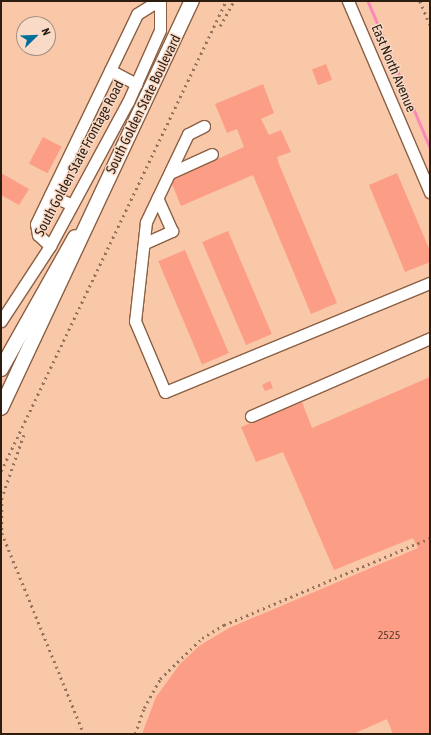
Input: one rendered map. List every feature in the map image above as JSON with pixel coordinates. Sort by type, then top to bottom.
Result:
[{"type":"main road","name":"South Golden State Boulevard","points":[[1,408],[73,258],[93,208],[192,1]]},
{"type":"main road","name":"South Golden State Boulevard","points":[[1,369],[93,208]]},
{"type":"street","points":[[50,246],[35,230],[50,195],[137,14],[159,1]]},
{"type":"street","name":"South Golden State Frontage Road","points":[[1,321],[50,246],[136,84],[160,30],[159,1]]},
{"type":"street","name":"East North Avenue","points":[[348,1],[430,192]]},
{"type":"street","points":[[110,70],[136,84]]},
{"type":"street","points":[[204,126],[188,134],[146,222],[145,243],[135,321],[165,392],[430,283]]},
{"type":"street","points":[[170,173],[212,154]]},
{"type":"street","points":[[50,195],[72,205]]},
{"type":"street","points":[[145,243],[172,231],[157,198]]},
{"type":"street","points":[[252,416],[430,338]]},
{"type":"building","points":[[326,64],[332,80],[318,85],[312,69]]},
{"type":"building","points":[[263,84],[274,113],[261,119],[269,135],[281,130],[291,152],[277,157],[279,164],[337,303],[311,314],[253,175],[181,206],[172,184],[174,179],[244,147],[237,129],[227,133],[215,104]]},
{"type":"building","points":[[43,137],[62,147],[47,173],[29,163]]},
{"type":"building","points":[[1,173],[29,189],[19,205],[1,195]]},
{"type":"building","points":[[397,173],[430,251],[430,262],[405,272],[369,185]]},
{"type":"building","points":[[228,231],[272,334],[246,345],[202,242]]},
{"type":"building","points":[[185,250],[229,353],[202,364],[158,261]]},
{"type":"building","points":[[430,377],[430,733],[393,734],[387,719],[353,734],[142,734],[156,697],[180,664],[199,646],[229,628],[418,548],[413,538],[334,570],[283,452],[256,462],[241,427],[302,402],[312,428]]},
{"type":"building","points":[[270,381],[273,388],[265,391],[262,385]]},
{"type":"waterway","points":[[368,1],[430,147]]},
{"type":"railway","points":[[1,471],[226,1]]},
{"type":"railway","points":[[220,26],[234,1]]},
{"type":"railway","points":[[420,1],[430,25]]},
{"type":"railway","points":[[24,435],[2,498],[2,533],[84,734]]},
{"type":"railway","points":[[135,734],[144,708],[160,679],[202,638],[224,625],[430,538]]}]
